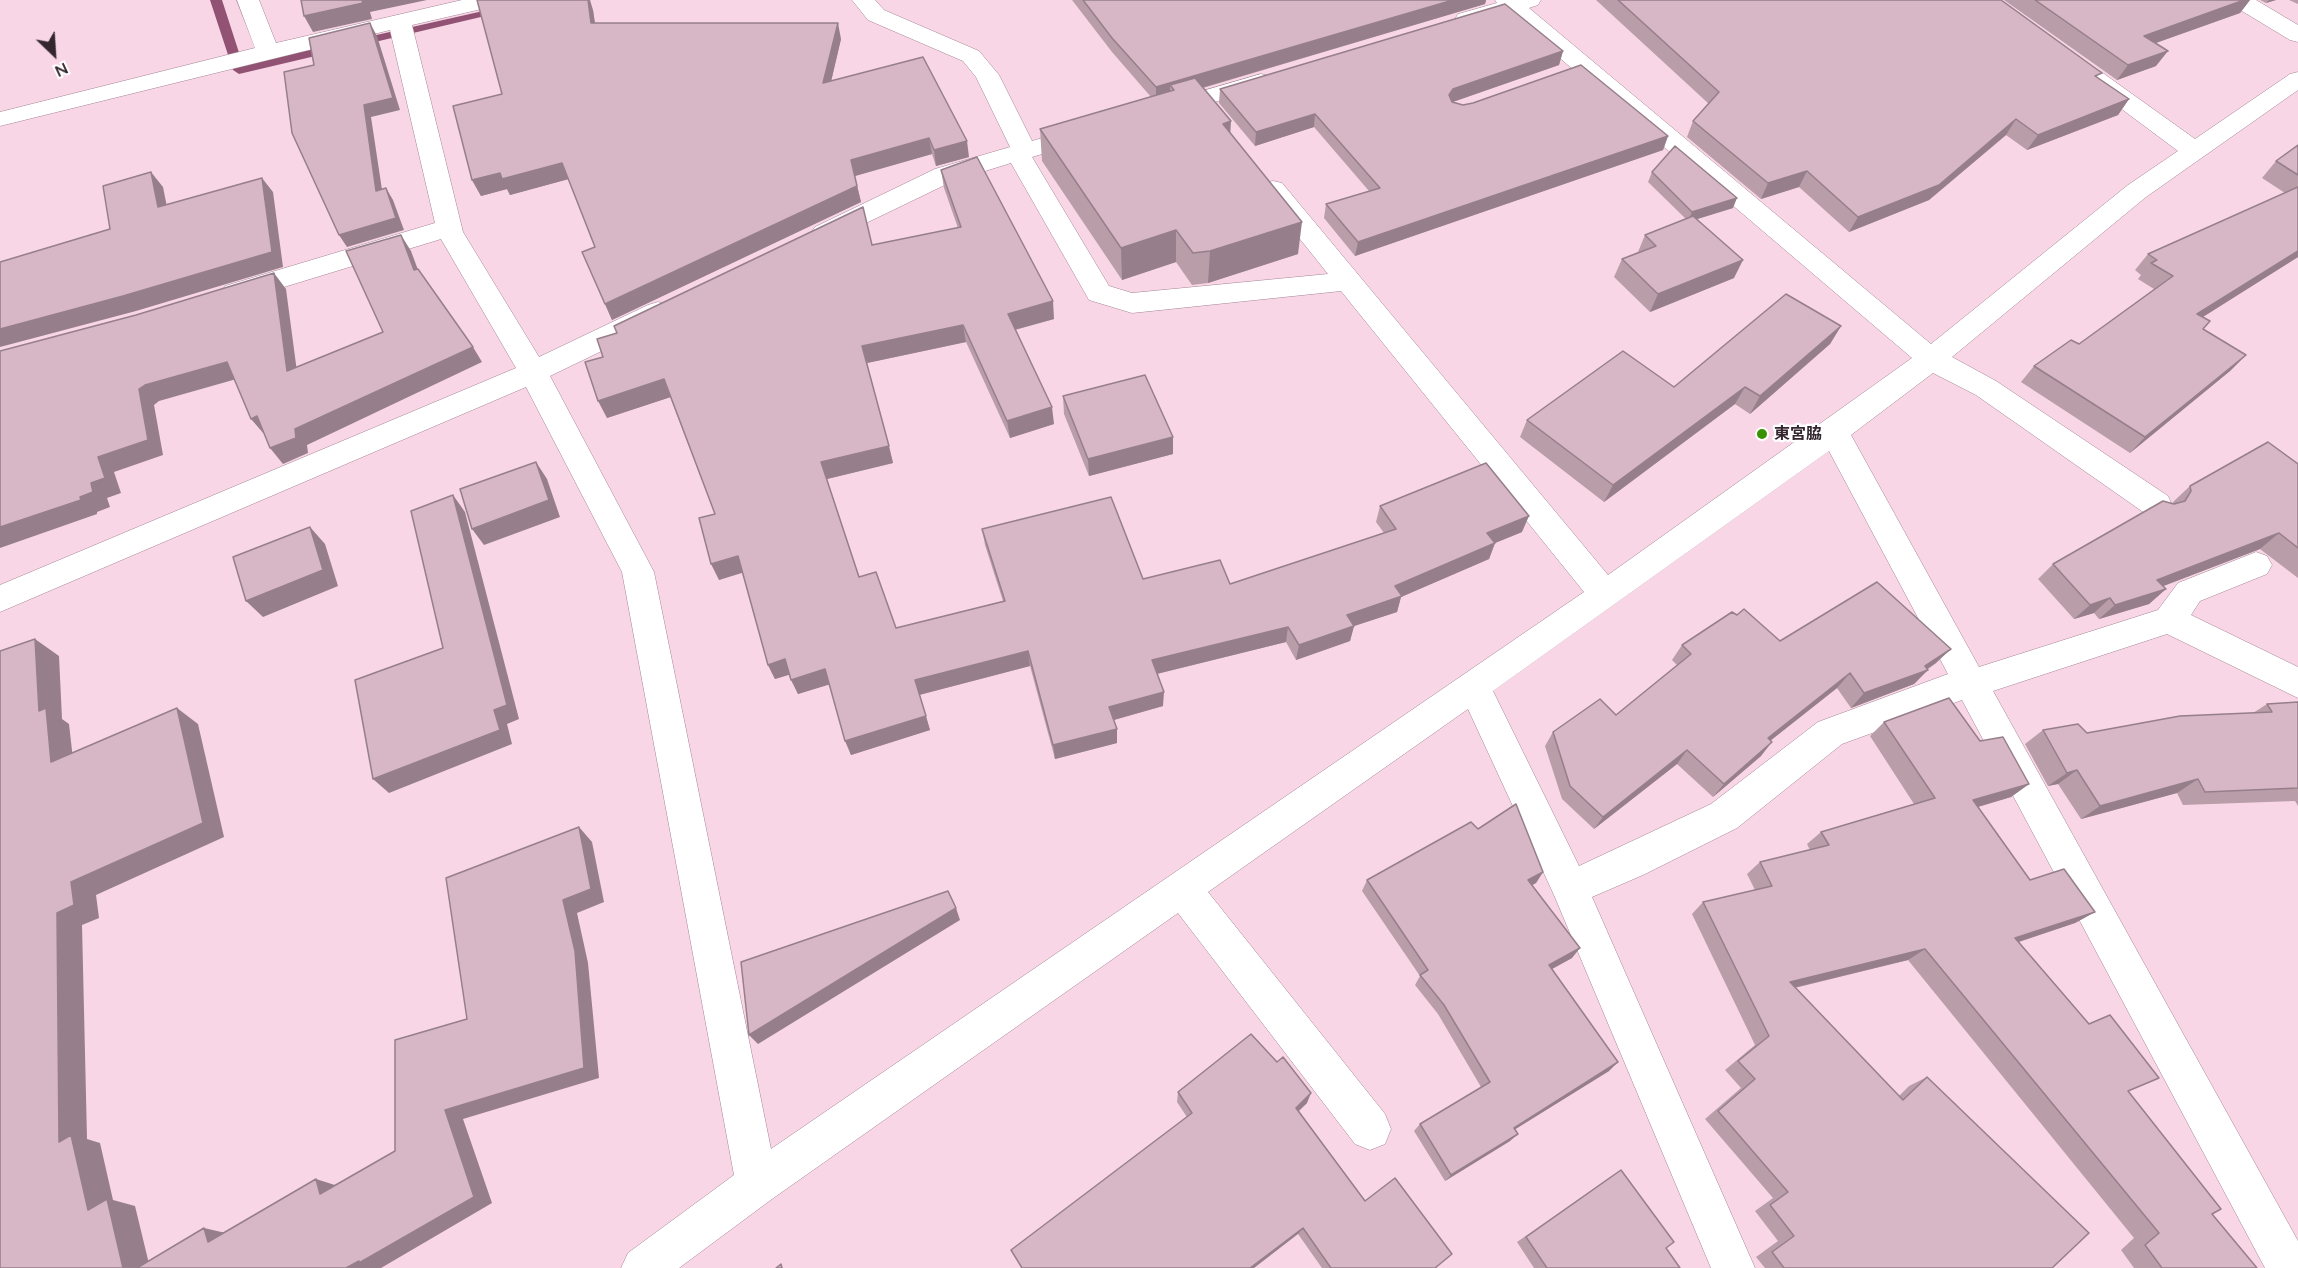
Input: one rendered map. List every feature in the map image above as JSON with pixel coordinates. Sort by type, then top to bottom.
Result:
[{"type":"street","points":[[248,0],[268,52]]},
{"type":"street","points":[[0,119],[268,52],[402,31],[490,0]]},
{"type":"street","points":[[863,0],[876,15],[971,56],[987,75],[1021,152],[1099,293],[1132,303],[1349,281]]},
{"type":"street","points":[[2240,0],[2298,34]]},
{"type":"street","points":[[1445,25],[1516,2],[1573,70],[1931,359],[1986,388],[2157,505]]},
{"type":"street","points":[[402,31],[449,228],[533,372],[638,572],[757,1184]]},
{"type":"street","points":[[2071,62],[2195,151]]},
{"type":"street","points":[[1145,116],[1207,108],[1278,76]]},
{"type":"street","points":[[643,1268],[757,1184],[1605,595],[1834,432],[1931,359],[2137,191],[2298,79]]},
{"type":"street","points":[[803,243],[944,176],[1101,129]]},
{"type":"street","points":[[1259,172],[1605,595]]},
{"type":"street","points":[[205,302],[449,228]]},
{"type":"street","points":[[0,599],[533,372],[684,299]]},
{"type":"street","points":[[1834,432],[2289,1268]]},
{"type":"street","points":[[1570,888],[1630,863],[1724,816],[1830,733],[1950,688],[1971,684],[2169,620],[2189,592],[2256,565]]},
{"type":"street","points":[[2169,620],[2298,683]]},
{"type":"street","points":[[1474,686],[1570,888],[1674,1136],[1733,1268]]},
{"type":"street","points":[[1182,889],[1370,1129]]},
{"type":"building","points":[[301,0],[362,0],[363,3],[304,16]]},
{"type":"building","points":[[477,0],[588,0],[591,23],[838,23],[823,83],[923,57],[967,141],[934,150],[929,138],[851,160],[857,186],[605,304],[582,252],[595,247],[562,163],[502,179],[500,173],[472,180],[453,106],[502,94]]},
{"type":"building","points":[[1083,0],[1453,0],[1156,87],[1112,38]]},
{"type":"building","points":[[1618,0],[2001,0],[2102,73],[2095,76],[2129,99],[2038,135],[2016,119],[1939,185],[1858,217],[1807,171],[1768,183],[1693,121],[1719,92]]},
{"type":"building","points":[[2035,0],[2244,0],[2144,36],[2168,51],[2128,65]]},
{"type":"building","points":[[1505,4],[1563,51],[1453,89],[1449,95],[1452,102],[1463,105],[1473,103],[1581,65],[1668,136],[1358,242],[1326,204],[1380,188],[1315,114],[1256,132],[1220,89]]},
{"type":"building","points":[[370,23],[393,98],[364,105],[376,191],[386,188],[396,218],[339,235],[292,133],[284,72],[314,65],[309,38]]},
{"type":"building","points":[[1195,78],[1231,121],[1223,124],[1302,222],[1210,251],[1193,253],[1176,230],[1121,248],[1040,129],[1174,90],[1170,85]]},
{"type":"building","points":[[2298,145],[2298,175],[2276,161]]},
{"type":"building","points":[[1675,146],[1737,198],[1692,212],[1652,172]]},
{"type":"building","points":[[977,157],[1053,301],[1008,314],[1052,407],[1007,421],[963,325],[862,346],[889,446],[821,462],[859,577],[876,572],[896,628],[1005,601],[982,529],[1111,497],[1143,579],[1220,560],[1230,584],[1396,529],[1380,506],[1486,463],[1529,516],[1487,533],[1495,543],[1395,586],[1402,596],[1347,615],[1354,626],[1299,645],[1288,627],[1152,660],[1164,692],[1109,707],[1117,729],[1053,745],[1028,651],[915,680],[926,716],[845,741],[825,669],[791,680],[785,659],[768,665],[738,556],[711,564],[699,518],[715,514],[664,379],[598,401],[585,362],[603,357],[597,339],[617,333],[614,326],[863,207],[872,245],[961,227],[941,170]]},
{"type":"building","points":[[151,172],[158,207],[262,178],[272,252],[0,329],[0,262],[110,229],[103,186]]},
{"type":"building","points":[[2298,187],[2298,251],[2197,314],[2210,321],[2203,329],[2246,355],[2145,437],[2034,366],[2071,340],[2079,344],[2173,276],[2151,263],[2157,260],[2148,254]]},
{"type":"building","points":[[1693,216],[1743,260],[1658,294],[1622,259],[1656,246],[1645,235]]},
{"type":"building","points":[[401,235],[414,270],[418,269],[473,347],[295,429],[296,438],[270,448],[257,416],[251,419],[227,362],[145,385],[139,389],[148,440],[98,457],[105,478],[91,483],[93,492],[80,497],[81,500],[0,527],[0,351],[136,315],[274,273],[287,371],[383,332],[346,251]]},
{"type":"building","points":[[1786,294],[1841,326],[1760,396],[1745,387],[1613,485],[1527,420],[1623,351],[1674,387]]},
{"type":"building","points":[[1145,375],[1173,437],[1088,459],[1063,396]]},
{"type":"building","points":[[2268,442],[2298,464],[2298,548],[2279,533],[2157,580],[2166,589],[2115,605],[2110,598],[2090,605],[2053,564],[2163,501],[2174,504],[2185,501],[2191,491],[2190,486]]},
{"type":"building","points":[[536,462],[549,500],[472,529],[460,489]]},
{"type":"building","points":[[453,495],[507,705],[494,710],[500,730],[373,779],[355,680],[443,648],[411,511]]},
{"type":"building","points":[[310,527],[323,570],[246,601],[233,557]]},
{"type":"building","points":[[1877,582],[1951,649],[1925,666],[1928,670],[1864,693],[1850,673],[1768,738],[1772,742],[1724,784],[1687,750],[1603,817],[1570,786],[1553,732],[1600,699],[1616,715],[1691,654],[1682,645],[1732,612],[1737,615],[1744,609],[1780,641]]},
{"type":"building","points":[[35,639],[39,711],[46,708],[51,762],[177,708],[203,823],[71,882],[74,905],[57,913],[59,1142],[71,1135],[88,1210],[107,1199],[123,1268],[0,1268],[0,651]]},
{"type":"building","points":[[1949,698],[1980,741],[2003,737],[2029,784],[1973,800],[2030,880],[2064,869],[2095,912],[2015,938],[2089,1024],[2110,1015],[2159,1078],[2128,1091],[2221,1209],[2212,1214],[2257,1268],[2162,1268],[2145,1245],[2159,1233],[1925,949],[1790,982],[1903,1100],[1927,1077],[2089,1233],[2052,1268],[1784,1268],[1772,1252],[1794,1236],[1770,1205],[1788,1192],[1718,1111],[1755,1079],[1738,1061],[1769,1036],[1703,902],[1772,886],[1760,862],[1829,845],[1821,832],[1935,798],[1884,722]]},
{"type":"building","points":[[2298,702],[2298,788],[2205,792],[2198,779],[2100,806],[2077,770],[2067,773],[2043,730],[2078,724],[2087,733],[2180,716],[2272,712],[2267,704]]},
{"type":"building","points":[[1516,804],[1543,872],[1528,880],[1580,948],[1549,965],[1618,1062],[1514,1128],[1518,1134],[1451,1175],[1420,1124],[1490,1082],[1444,1005],[1420,975],[1428,970],[1367,880],[1471,822],[1478,829]]},
{"type":"building","points":[[579,827],[591,889],[563,900],[575,951],[584,1068],[445,1110],[474,1197],[359,1263],[359,1261],[346,1268],[137,1268],[204,1228],[208,1242],[316,1179],[320,1194],[395,1151],[395,1040],[467,1019],[446,878]]},
{"type":"building","points":[[948,891],[956,908],[749,1035],[741,962]]},
{"type":"building","points":[[1251,1034],[1277,1062],[1283,1057],[1311,1093],[1296,1108],[1365,1201],[1395,1178],[1452,1254],[1435,1268],[1331,1268],[1303,1228],[1250,1268],[1022,1268],[1011,1250],[1192,1113],[1178,1092]]},
{"type":"building","points":[[1621,1170],[1674,1242],[1666,1248],[1680,1268],[1547,1268],[1526,1237]]},
{"type":"waterway","points":[[216,0],[239,70],[547,0]]},
{"type":"place","name":"東宮脇","points":[[1762,434]]}]
